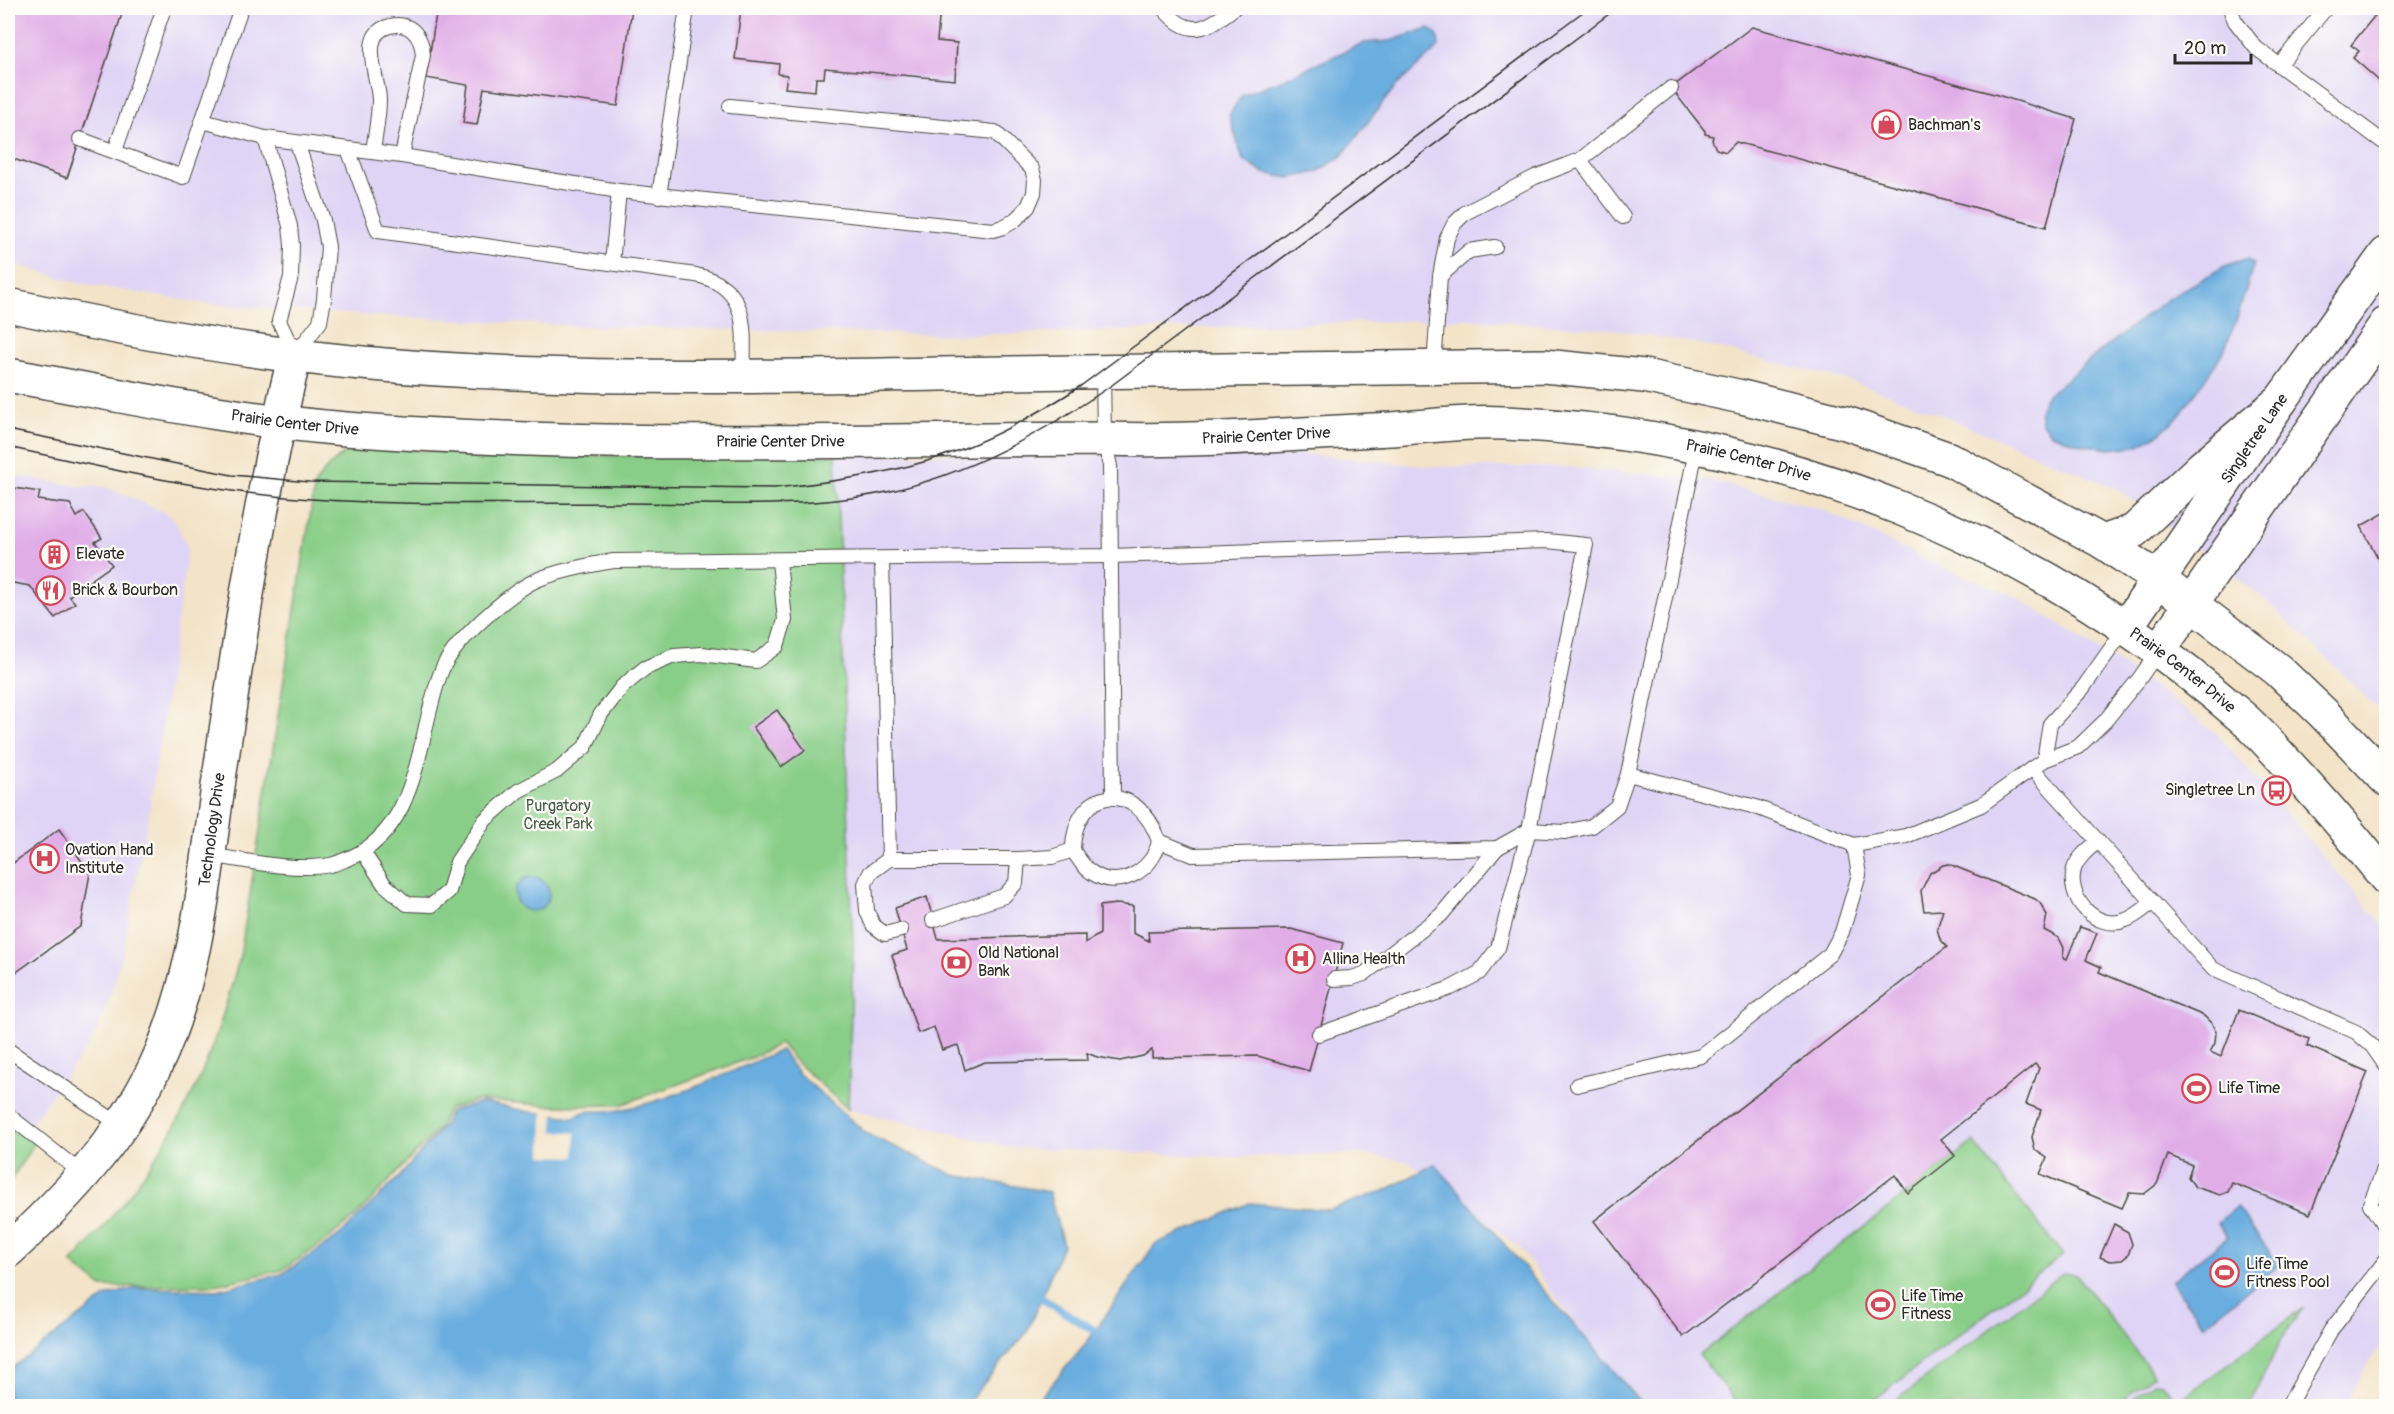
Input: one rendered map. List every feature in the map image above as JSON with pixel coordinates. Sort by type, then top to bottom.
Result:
[{"type":"main road","name":"Singletree Lane","points":[[2126,627],[2281,400],[2386,254]]},
{"type":"main road","points":[[8,305],[96,324],[294,356],[475,372],[743,377],[1544,366],[1644,376],[1846,423],[1949,459],[2103,543],[2158,579],[2278,670],[2323,712],[2386,779]]},
{"type":"main road","points":[[2158,650],[2192,605],[2386,324]]},
{"type":"main road","name":"Technology Drive","points":[[8,1251],[65,1197],[122,1126],[155,1067],[184,992],[208,855],[251,567],[278,420],[294,356]]},
{"type":"main road","name":"Prairie Center Drive","points":[[8,375],[220,412],[346,429],[493,438],[593,441],[1104,439],[1170,441],[1502,422],[1598,430],[1697,446],[1818,477],[1910,511],[1957,532],[2050,580],[2126,627],[2245,720],[2305,783],[2386,878]]},
{"type":"main road","points":[[2103,543],[2134,531],[2281,400]]},
{"type":"lane","points":[[115,152],[164,8]]},
{"type":"lane","points":[[80,139],[183,177],[241,8]]},
{"type":"lane","points":[[659,196],[687,8]]},
{"type":"lane","points":[[1163,8],[1183,25],[1197,28],[1211,25],[1234,8]]},
{"type":"lane","points":[[2230,8],[2235,21],[2249,40],[2279,66],[2386,144]]},
{"type":"lane","points":[[2279,66],[2326,8]]},
{"type":"lane","points":[[373,152],[379,101],[370,51],[379,32],[387,26],[397,24],[408,27],[416,33],[422,43],[423,55],[402,156]]},
{"type":"lane","points":[[1434,367],[1440,276],[1447,238],[1454,224],[1465,213],[1535,177],[1580,159],[1671,88]]},
{"type":"lane","points":[[203,122],[266,138],[402,156],[619,191],[993,230],[1014,221],[1028,207],[1034,193],[1035,180],[1032,169],[995,132],[730,106]]},
{"type":"lane","points":[[266,138],[290,226],[291,277],[279,321],[294,356],[320,322],[328,247],[323,220],[297,143]]},
{"type":"lane","points":[[348,149],[378,231],[696,275],[721,283],[736,300],[741,314],[744,334],[743,377]]},
{"type":"lane","points":[[1580,159],[1623,217]]},
{"type":"lane","points":[[612,263],[619,191]]},
{"type":"lane","points":[[1440,276],[1469,251],[1495,247]]},
{"type":"lane","points":[[1103,371],[1104,439],[1110,466],[1113,798]]},
{"type":"lane","points":[[1334,979],[1352,978],[1364,974],[1441,915],[1497,848],[1529,830],[1565,832],[1592,826],[1617,806],[1628,774],[1697,446]]},
{"type":"lane","points":[[208,855],[287,866],[330,865],[363,852],[393,824],[414,774],[441,670],[464,638],[507,599],[537,580],[575,568],[614,561],[1111,556],[1547,541],[1586,545],[1529,830],[1498,948],[1479,973],[1451,988],[1319,1034]]},
{"type":"lane","points":[[882,559],[889,859]]},
{"type":"lane","points":[[363,852],[384,884],[407,904],[432,905],[449,891],[457,862],[485,820],[518,791],[557,771],[585,747],[601,714],[622,687],[645,668],[674,656],[702,654],[756,661],[777,646],[785,620],[779,561]]},
{"type":"lane","points":[[2038,764],[2050,724],[2083,688],[2126,627]]},
{"type":"lane","points":[[1628,774],[1756,807],[1854,845],[1906,836],[1981,805],[2038,764],[2078,747],[2112,713],[2158,650]]},
{"type":"lane","points":[[2038,764],[2098,841],[2212,969],[2356,1032],[2372,1046],[2386,1066]]},
{"type":"lane","points":[[1113,798],[1136,804],[1145,812],[1155,826],[1159,841],[1157,851],[1140,872],[1114,880],[1091,873],[1073,850],[1073,833],[1078,820],[1087,808],[1099,801],[1113,798]]},
{"type":"lane","points":[[1159,841],[1193,855],[1497,848]]},
{"type":"lane","points":[[2098,841],[2079,859],[2074,869],[2074,888],[2080,904],[2092,915],[2103,921],[2113,922],[2126,920],[2153,902]]},
{"type":"lane","points":[[1577,1085],[1701,1056],[1830,954],[1842,932],[1859,875],[1854,845]]},
{"type":"lane","points":[[901,930],[885,934],[873,925],[867,911],[865,885],[870,873],[889,859],[1018,859],[1052,857],[1073,850]]},
{"type":"lane","points":[[933,920],[1004,896],[1016,883],[1018,859]]},
{"type":"lane","points":[[8,1050],[122,1126]]},
{"type":"lane","points":[[8,1115],[84,1175]]},
{"type":"lane","points":[[2386,1165],[2370,1204],[2386,1229]]},
{"type":"lane","points":[[2288,1407],[2331,1330],[2386,1260]]},
{"type":"shaded area","points":[[8,8],[2386,8],[2386,717],[2258,594],[2117,489],[1932,411],[1851,381],[1700,344],[1611,329],[1465,319],[966,335],[578,326],[208,304],[78,283],[8,262]]},
{"type":"shaded area","points":[[1295,453],[1434,467],[1568,467],[1708,480],[1822,509],[1933,563],[2017,597],[2137,674],[2217,734],[2386,929],[2386,1340],[2369,1361],[2344,1406],[1647,1406],[1592,1347],[1520,1248],[1408,1161],[1359,1154],[1233,1157],[1015,1148],[848,1109],[853,946],[836,455]]},
{"type":"shaded area","points":[[8,474],[77,486],[106,487],[164,512],[175,521],[188,548],[149,813],[122,956],[109,1000],[91,1042],[27,1129],[8,1182]]},
{"type":"green space","name":"Purgatory Creek Park","points":[[357,447],[522,456],[836,455],[853,946],[848,1109],[797,1063],[780,1043],[753,1057],[620,1105],[556,1106],[477,1100],[449,1109],[440,1127],[356,1216],[324,1242],[282,1270],[214,1285],[102,1287],[71,1263],[132,1191],[183,1112],[201,1075],[229,995],[240,956],[315,484],[333,462]]},
{"type":"green space","points":[[8,1114],[38,1138],[8,1184]]},
{"type":"green space","name":"Life Time Fitness","points":[[1973,1142],[2063,1255],[1866,1406],[1739,1406],[1699,1355]]},
{"type":"green space","name":"Life Time Fitness","points":[[2063,1273],[2077,1275],[2154,1375],[2114,1406],[1889,1406]]},
{"type":"green space","points":[[2303,1308],[2284,1335],[2248,1406],[2123,1406],[2153,1383],[2162,1384],[2177,1402]]},
{"type":"water","points":[[1429,28],[1438,36],[1439,47],[1395,87],[1341,157],[1317,172],[1289,178],[1264,173],[1243,160],[1229,115],[1242,95],[1282,80],[1363,43],[1390,41]]},
{"type":"water","points":[[2248,258],[2254,264],[2223,353],[2180,415],[2159,434],[2137,446],[2108,449],[2077,443],[2051,434],[2042,423],[2039,411],[2046,396],[2166,300],[2225,266]]},
{"type":"water","points":[[532,877],[544,882],[549,894],[544,906],[532,911],[520,906],[515,894],[520,882]]},
{"type":"water","points":[[781,1050],[798,1073],[867,1134],[954,1175],[1049,1192],[1063,1245],[1027,1332],[965,1406],[8,1406],[8,1371],[107,1296],[136,1288],[217,1290],[282,1274],[338,1237],[401,1175],[444,1125],[451,1111],[482,1102],[530,1112],[574,1117],[590,1111],[619,1110],[661,1100]]},
{"type":"water","points":[[1435,1164],[1644,1406],[1033,1406],[1085,1345],[1155,1244],[1250,1203],[1328,1210],[1384,1191]]},
{"type":"water","name":"Life Time Fitness Pool","points":[[2237,1207],[2279,1265],[2204,1325],[2171,1281],[2228,1237],[2217,1223]]},
{"type":"pier","points":[[543,1110],[554,1111],[553,1131],[576,1133],[575,1157],[542,1156]]},
{"type":"building","points":[[8,8],[124,8],[67,178],[8,157]]},
{"type":"building","points":[[437,8],[632,8],[618,106],[484,88],[477,125],[463,123],[468,85],[426,78]]},
{"type":"building","points":[[741,8],[940,8],[937,41],[957,43],[955,80],[825,68],[824,78],[816,78],[815,91],[785,88],[787,75],[778,74],[779,64],[735,59]]},
{"type":"building","points":[[2381,8],[2386,8],[2386,87],[2353,58],[2359,51],[2351,45]]},
{"type":"building","name":"Bachman's","points":[[1752,27],[2076,119],[2046,227],[1736,142],[1726,152],[1716,149],[1712,140],[1713,136],[1705,134],[1671,88]]},
{"type":"building","name":"Elevate","points":[[8,487],[40,492],[38,500],[70,504],[77,517],[84,512],[102,538],[95,542],[112,565],[69,596],[75,603],[55,618],[30,586],[8,582]]},
{"type":"building","points":[[2386,512],[2386,573],[2361,526]]},
{"type":"building","points":[[777,710],[805,750],[781,767],[753,727]]},
{"type":"building","points":[[59,829],[90,873],[81,926],[8,978],[8,867]]},
{"type":"building","name":"Life Time","points":[[1949,864],[2040,903],[2047,915],[2044,930],[2059,938],[2064,948],[2063,957],[2067,959],[2080,927],[2097,933],[2086,960],[2101,967],[2099,972],[2204,1016],[2216,1032],[2215,1043],[2210,1052],[2221,1057],[2239,1010],[2309,1039],[2307,1046],[2368,1072],[2310,1214],[2232,1183],[2228,1192],[2220,1195],[2195,1187],[2188,1177],[2192,1165],[2168,1155],[2157,1184],[2144,1194],[2129,1193],[2122,1208],[2040,1174],[2047,1158],[2035,1150],[2032,1137],[2041,1110],[2026,1104],[2039,1068],[2035,1064],[1941,1139],[1955,1156],[1908,1193],[1895,1175],[1683,1337],[1594,1221],[1947,947],[1940,939],[1937,929],[1943,910],[1924,911],[1921,891],[1930,873]]},
{"type":"building","points":[[927,897],[938,939],[1085,935],[1085,943],[1100,934],[1100,906],[1116,904],[1133,906],[1133,933],[1149,941],[1148,932],[1291,929],[1343,943],[1309,1071],[1258,1056],[1152,1058],[1152,1050],[1143,1056],[1120,1061],[1087,1053],[1088,1060],[985,1062],[965,1070],[958,1045],[942,1050],[934,1027],[918,1033],[892,955],[907,950],[895,908]]},
{"type":"building","points":[[2114,1224],[2128,1232],[2132,1244],[2128,1255],[2122,1260],[2110,1261],[2100,1257]]},
{"type":"waterway","points":[[1041,1298],[1095,1331]]},
{"type":"tram line","points":[[8,430],[232,475],[309,482],[774,488],[851,478],[908,466],[967,447],[987,438],[1046,408],[1082,385],[1588,8]]},
{"type":"tram line","points":[[8,447],[204,487],[280,496],[378,502],[790,503],[855,498],[917,484],[976,463],[1033,435],[1112,385],[1617,8]]},
{"type":"place","name":"Bachman's","points":[[1887,125]]},
{"type":"place","name":"Elevate","points":[[55,554]]},
{"type":"place","name":"Brick & Bourbon","points":[[51,590]]},
{"type":"place","name":"Singletree Ln","points":[[2276,790]]},
{"type":"place","name":"Ovation Hand Institute","points":[[44,859]]},
{"type":"place","name":"Allina Health","points":[[1301,959]]},
{"type":"place","name":"Old National Bank","points":[[957,962]]},
{"type":"place","name":"Life Time","points":[[2197,1088]]},
{"type":"place","name":"Life Time Fitness Pool","points":[[2225,1273]]},
{"type":"place","name":"Life Time Fitness","points":[[1880,1305]]}]
